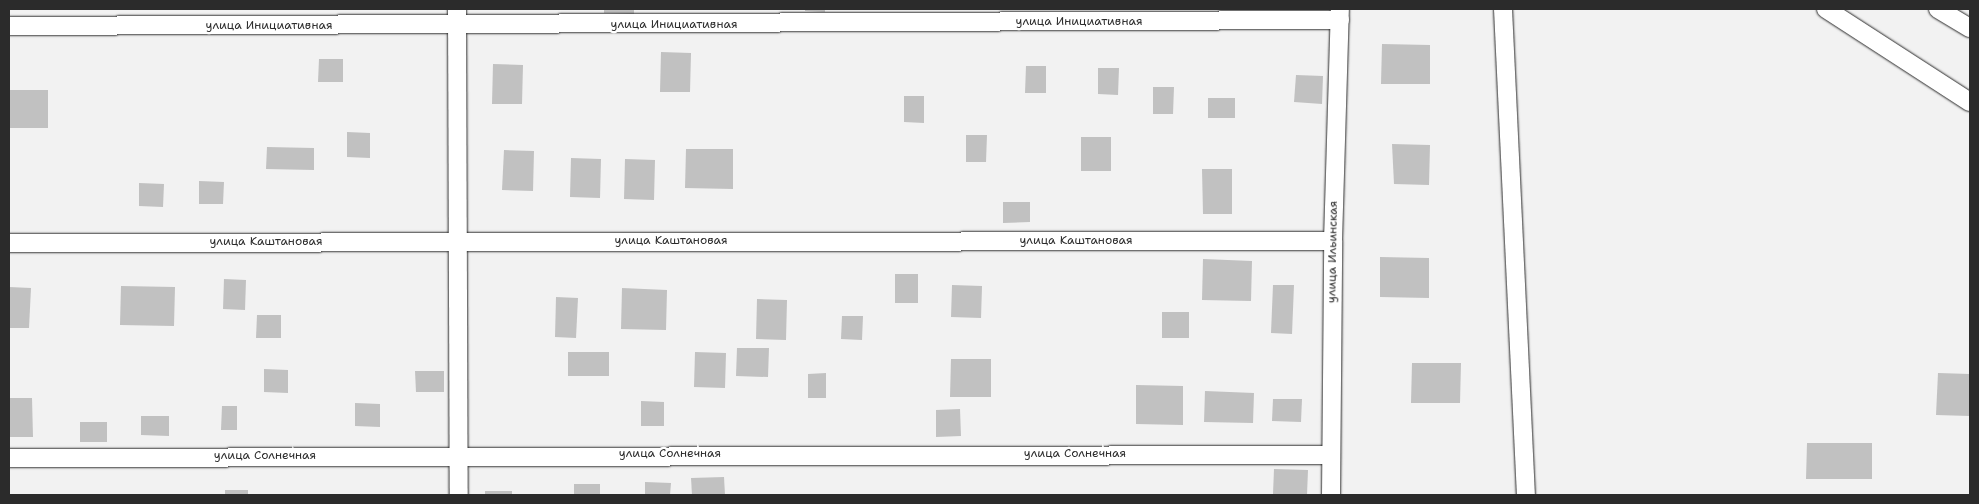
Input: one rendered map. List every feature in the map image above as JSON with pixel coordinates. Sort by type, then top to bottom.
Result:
[{"type":"street","points":[[1503,9],[1526,495]]},
{"type":"street","points":[[1826,9],[1970,102]]},
{"type":"street","points":[[1938,9],[1970,28]]},
{"type":"street","name":"улица Инициативная","points":[[9,26],[458,17],[1340,14]]},
{"type":"street","name":"улица Ильинская","points":[[1331,495],[1332,240],[1340,14]]},
{"type":"street","points":[[458,17],[459,495]]},
{"type":"street","name":"улица Каштановая","points":[[9,243],[1332,240]]},
{"type":"street","name":"улица Солнечная","points":[[9,458],[458,454],[1330,455]]},
{"type":"building","points":[[604,9],[634,9],[634,14],[604,13]]},
{"type":"building","points":[[805,9],[825,9],[825,12],[805,11]]},
{"type":"building","points":[[1382,44],[1430,45],[1430,84],[1381,84]]},
{"type":"building","points":[[661,52],[691,53],[690,92],[660,92]]},
{"type":"building","points":[[319,59],[343,59],[343,82],[318,82]]},
{"type":"building","points":[[493,64],[523,65],[522,104],[492,104]]},
{"type":"building","points":[[1026,66],[1046,66],[1046,93],[1025,93]]},
{"type":"building","points":[[1098,68],[1119,68],[1118,95],[1098,94]]},
{"type":"building","points":[[1296,75],[1323,76],[1322,104],[1294,102]]},
{"type":"building","points":[[1153,87],[1174,87],[1173,114],[1153,114]]},
{"type":"building","points":[[10,90],[48,90],[48,128],[9,128]]},
{"type":"building","points":[[904,96],[924,96],[924,123],[904,122]]},
{"type":"building","points":[[1208,98],[1235,98],[1235,118],[1208,118]]},
{"type":"building","points":[[347,132],[370,133],[370,158],[347,157]]},
{"type":"building","points":[[966,135],[987,135],[986,162],[966,162]]},
{"type":"building","points":[[1081,137],[1111,137],[1111,171],[1081,171]]},
{"type":"building","points":[[1392,144],[1430,145],[1429,185],[1394,184]]},
{"type":"building","points":[[267,147],[314,148],[314,170],[266,169]]},
{"type":"building","points":[[686,149],[733,149],[733,189],[685,188]]},
{"type":"building","points":[[504,150],[534,151],[533,191],[502,190]]},
{"type":"building","points":[[571,158],[601,159],[600,198],[570,197]]},
{"type":"building","points":[[625,159],[655,160],[654,200],[624,199]]},
{"type":"building","points":[[1202,169],[1232,169],[1232,214],[1203,214]]},
{"type":"building","points":[[199,181],[224,182],[223,204],[199,204]]},
{"type":"building","points":[[139,183],[164,184],[163,207],[139,206]]},
{"type":"building","points":[[1003,202],[1030,202],[1030,222],[1003,223]]},
{"type":"building","points":[[1380,257],[1429,258],[1429,298],[1380,297]]},
{"type":"building","points":[[1203,259],[1252,261],[1251,301],[1202,300]]},
{"type":"building","points":[[895,274],[918,274],[918,303],[895,303]]},
{"type":"building","points":[[224,279],[246,280],[245,310],[223,309]]},
{"type":"building","points":[[952,285],[982,286],[981,318],[951,317]]},
{"type":"building","points":[[1273,285],[1294,285],[1292,334],[1271,333]]},
{"type":"building","points":[[121,286],[175,287],[174,326],[120,325]]},
{"type":"building","points":[[9,287],[31,288],[29,328],[9,328]]},
{"type":"building","points":[[622,288],[667,290],[666,330],[621,329]]},
{"type":"building","points":[[556,297],[578,298],[576,338],[555,337]]},
{"type":"building","points":[[757,299],[787,300],[786,340],[756,339]]},
{"type":"building","points":[[1162,312],[1189,312],[1189,338],[1162,338]]},
{"type":"building","points":[[257,315],[281,315],[281,338],[256,338]]},
{"type":"building","points":[[842,316],[863,316],[862,340],[841,339]]},
{"type":"building","points":[[737,348],[769,348],[768,377],[736,376]]},
{"type":"building","points":[[568,352],[609,352],[609,376],[568,376]]},
{"type":"building","points":[[695,352],[726,353],[725,388],[694,387]]},
{"type":"building","points":[[951,359],[991,359],[991,397],[950,397]]},
{"type":"building","points":[[1412,363],[1461,363],[1460,403],[1411,403]]},
{"type":"building","points":[[264,369],[288,370],[288,393],[264,392]]},
{"type":"building","points":[[415,371],[444,371],[444,392],[416,392]]},
{"type":"building","points":[[826,373],[826,398],[808,398],[808,374]]},
{"type":"building","points":[[1938,373],[1970,374],[1970,416],[1936,415]]},
{"type":"building","points":[[1136,385],[1183,386],[1183,425],[1136,424]]},
{"type":"building","points":[[1205,391],[1254,393],[1253,423],[1204,422]]},
{"type":"building","points":[[9,398],[32,398],[33,437],[9,437]]},
{"type":"building","points":[[1273,399],[1302,399],[1301,422],[1272,421]]},
{"type":"building","points":[[641,401],[664,402],[664,426],[641,426]]},
{"type":"building","points":[[355,403],[380,404],[380,427],[355,426]]},
{"type":"building","points":[[222,406],[237,406],[237,430],[221,430]]},
{"type":"building","points":[[960,409],[961,436],[936,437],[936,410]]},
{"type":"building","points":[[141,416],[169,416],[169,436],[141,435]]},
{"type":"building","points":[[80,422],[107,422],[107,442],[80,442]]},
{"type":"building","points":[[1807,443],[1872,443],[1872,479],[1806,479]]},
{"type":"building","points":[[1274,469],[1308,470],[1307,495],[1273,494]]},
{"type":"building","points":[[724,477],[725,495],[692,495],[691,478]]},
{"type":"building","points":[[645,482],[671,483],[670,495],[645,495]]},
{"type":"building","points":[[574,484],[600,484],[600,495],[574,495]]},
{"type":"building","points":[[225,490],[248,490],[248,495],[225,495]]},
{"type":"building","points":[[485,491],[512,491],[512,495],[485,495]]}]
